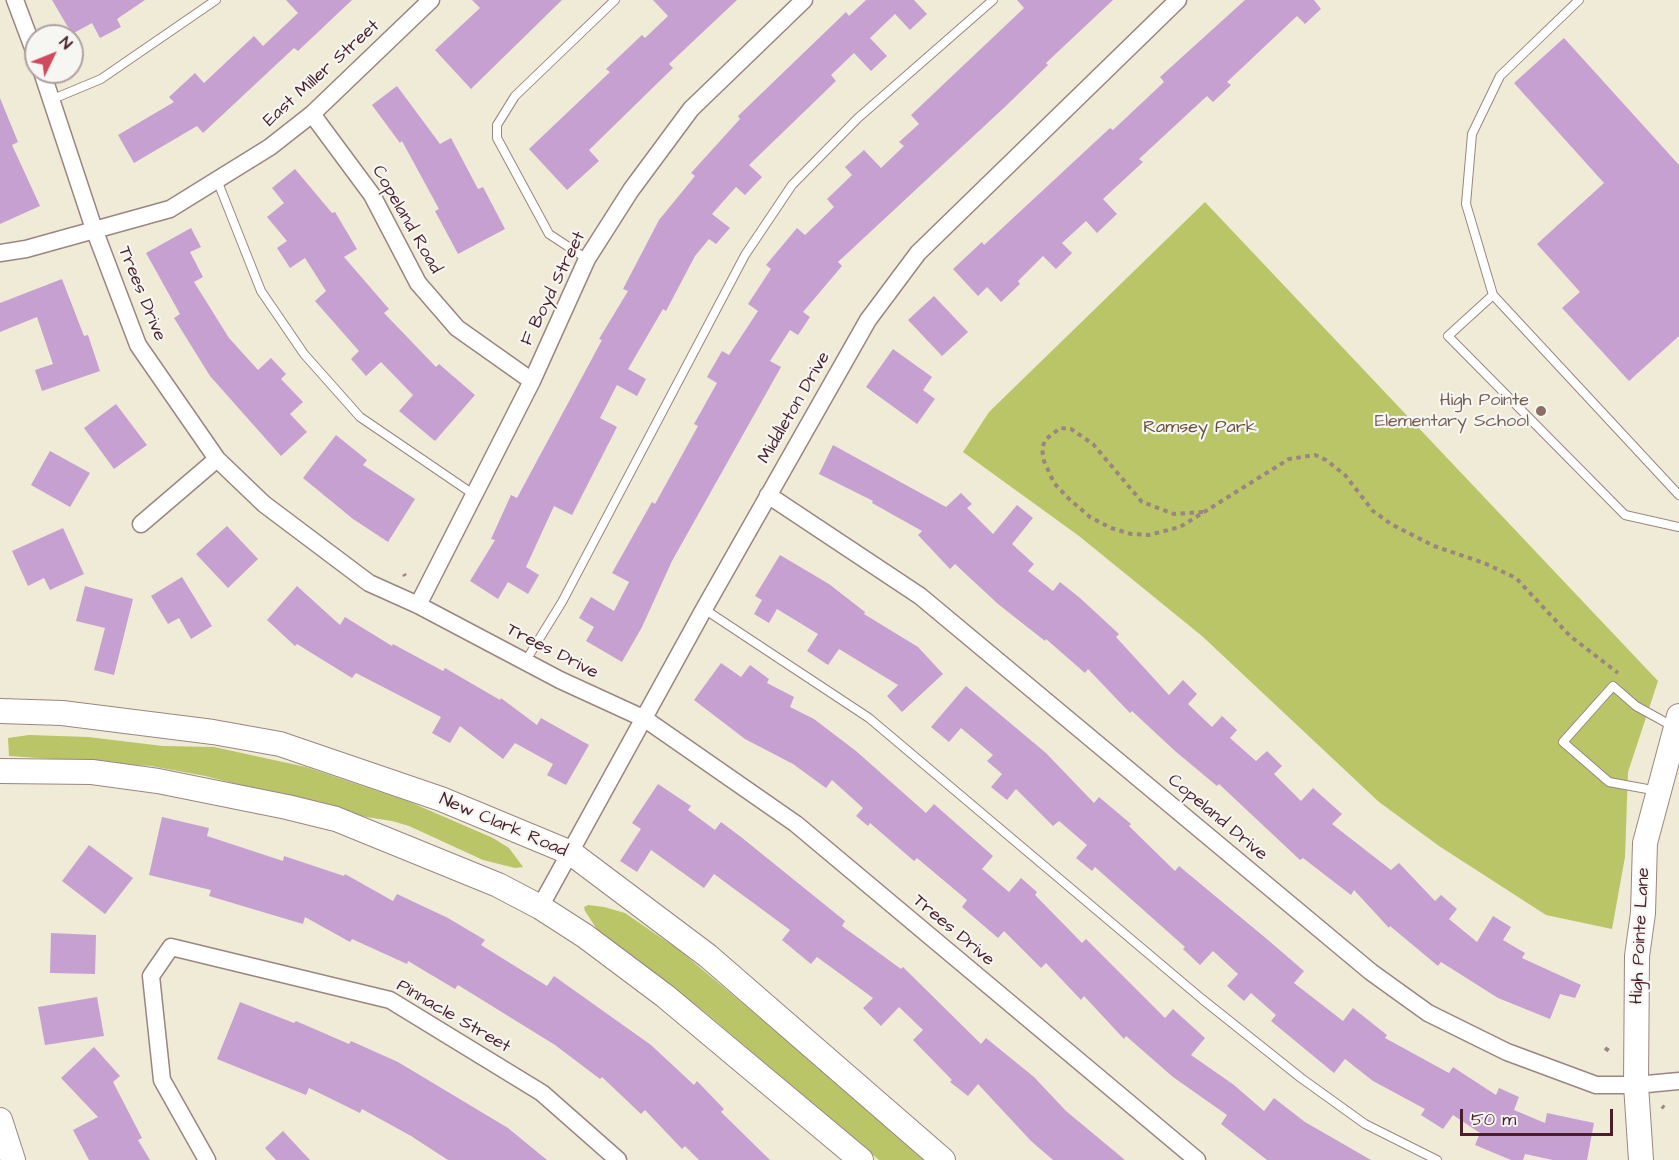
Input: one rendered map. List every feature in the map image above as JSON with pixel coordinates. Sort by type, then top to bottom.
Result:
[{"type":"main road","name":"New Clark Road","points":[[0,711],[62,713],[213,732],[280,744],[441,799],[571,853],[708,956],[943,1160]]},
{"type":"main road","name":"High Pointe Lane","points":[[1641,1160],[1636,1085],[1637,956],[1643,913],[1645,843],[1658,791],[1673,759],[1677,722]]},
{"type":"main road","points":[[0,771],[92,772],[158,781],[287,807],[336,819],[498,885],[540,907],[665,996],[861,1160]]},
{"type":"main road","points":[[0,1120],[13,1160]]},
{"type":"street","points":[[15,0],[24,24]]},
{"type":"street","name":"East Miller Street","points":[[0,253],[26,249],[170,210],[270,147],[312,114],[430,0]]},
{"type":"street","name":"F Boyd Street","points":[[418,605],[532,381],[587,259],[631,190],[691,109],[804,0]]},
{"type":"street","name":"Middleton Drive","points":[[540,907],[704,609],[868,320],[918,253],[1178,0]]},
{"type":"street","name":"Trees Drive","points":[[47,84],[94,229],[138,345],[217,459],[264,504],[369,583],[418,605],[525,662],[645,719],[796,824],[1197,1160]]},
{"type":"street","name":"Copeland Road","points":[[312,114],[372,195],[418,283],[457,328],[532,381]]},
{"type":"street","points":[[141,524],[217,459]]},
{"type":"street","name":"Copeland Drive","points":[[768,495],[920,596],[1371,972],[1428,1013],[1507,1052],[1596,1085],[1636,1085],[1679,1081]]},
{"type":"street","name":"Pinnacle Street","points":[[207,1160],[162,1080],[151,976],[171,946],[390,999],[542,1093],[618,1160]]},
{"type":"lane","points":[[53,99],[101,79],[216,0]]},
{"type":"lane","points":[[587,259],[549,234],[497,138],[497,125],[515,96],[615,0]]},
{"type":"lane","points":[[525,662],[562,602],[745,255],[792,185],[858,118],[993,0]]},
{"type":"lane","points":[[1579,0],[1500,76],[1472,134],[1466,204],[1493,295],[1679,495]]},
{"type":"lane","points":[[217,180],[261,291],[304,354],[360,417],[473,494]]},
{"type":"lane","points":[[1493,295],[1448,336],[1625,515],[1679,527]]},
{"type":"lane","points":[[704,609],[869,718],[1202,999],[1301,1078],[1365,1124],[1437,1160]]},
{"type":"lane","points":[[1658,791],[1609,782],[1563,742],[1613,686],[1636,706],[1677,722]]},
{"type":"path","points":[[1203,512],[1174,514],[1142,502],[1093,444],[1071,429],[1060,428],[1045,440],[1042,449],[1054,483],[1090,516],[1111,528],[1131,534],[1163,533],[1180,527],[1289,459],[1315,455],[1326,460],[1344,475],[1373,511],[1391,524],[1434,546],[1484,562],[1516,578],[1570,636],[1595,653]]},
{"type":"green space","name":"Ramsey Park","points":[[1205,202],[1658,681],[1628,772],[1625,857],[1612,929],[1546,915],[1439,846],[1379,802],[1202,636],[1079,536],[963,452],[989,412]]},
{"type":"green space","points":[[29,735],[88,737],[163,746],[214,747],[306,767],[410,802],[493,838],[509,848],[523,867],[515,868],[483,860],[409,826],[392,821],[366,817],[205,776],[151,766],[9,756],[8,738]]},
{"type":"green space","points":[[588,905],[625,913],[679,950],[930,1160],[879,1160],[707,1014],[600,934],[585,911],[584,907]]},
{"type":"building","points":[[52,0],[145,0],[117,19],[121,27],[100,38],[92,23],[84,27],[84,24],[66,24]]},
{"type":"building","points":[[286,0],[352,0],[298,51],[294,48],[203,133],[197,126],[134,163],[118,135],[174,102],[169,97],[195,73],[204,83],[254,36],[263,46],[298,13]]},
{"type":"building","points":[[472,0],[562,0],[471,89],[435,50],[480,8]]},
{"type":"building","points":[[653,0],[737,0],[669,64],[673,68],[589,150],[599,161],[567,190],[529,149],[610,72],[606,69],[642,35],[645,38],[668,16]]},
{"type":"building","points":[[866,0],[914,0],[927,14],[910,30],[895,14],[870,38],[887,56],[871,71],[854,53],[831,75],[836,81],[749,165],[762,177],[745,195],[736,187],[712,214],[730,228],[716,244],[709,239],[695,256],[666,311],[663,309],[628,369],[646,379],[637,396],[617,385],[600,418],[617,427],[572,515],[554,506],[526,567],[539,575],[528,594],[508,582],[498,599],[470,581],[495,540],[491,539],[511,495],[517,498],[602,340],[599,339],[628,291],[623,289],[659,220],[695,176],[691,173],[740,119],[738,116],[846,12],[849,16]]},
{"type":"building","points":[[1017,0],[1113,0],[1046,63],[1048,65],[1008,104],[838,262],[842,266],[803,312],[810,317],[798,335],[790,330],[770,361],[781,367],[672,561],[642,627],[622,662],[586,641],[594,627],[579,618],[591,597],[614,611],[629,582],[612,573],[652,502],[655,504],[698,426],[694,424],[717,383],[707,377],[722,351],[729,355],[758,311],[748,304],[771,269],[766,265],[797,228],[805,235],[834,207],[827,199],[852,175],[845,167],[864,150],[881,168],[904,146],[899,142],[919,124],[911,115],[1024,8]]},
{"type":"building","points":[[1245,0],[1314,0],[1321,9],[1305,24],[1297,16],[1227,82],[1231,85],[1213,102],[1207,96],[1139,159],[1143,162],[1103,199],[1117,214],[1097,233],[1086,221],[1062,243],[1072,253],[1056,269],[1043,256],[1018,281],[1020,284],[1001,302],[987,287],[978,296],[953,269],[982,242],[984,245],[1110,128],[1113,130],[1164,82],[1160,77]]},
{"type":"building","points":[[1564,38],[1679,165],[1679,336],[1629,381],[1562,308],[1580,292],[1537,244],[1604,183],[1514,83]]},
{"type":"building","points":[[397,86],[440,144],[451,138],[478,189],[483,187],[505,229],[458,254],[435,211],[439,209],[402,141],[400,143],[372,105]]},
{"type":"building","points":[[0,98],[18,142],[12,145],[40,206],[0,224]]},
{"type":"building","points":[[295,169],[332,213],[335,212],[357,249],[344,257],[389,309],[384,313],[436,367],[439,364],[475,395],[435,441],[399,411],[413,395],[381,362],[366,376],[351,359],[359,351],[315,301],[326,291],[305,258],[290,268],[277,248],[287,241],[267,217],[284,203],[272,188]]},
{"type":"building","points":[[191,228],[201,247],[190,252],[203,277],[194,282],[229,338],[258,370],[271,358],[286,374],[281,379],[303,402],[290,414],[307,432],[281,456],[210,376],[174,318],[180,314],[146,253]]},
{"type":"building","points":[[62,279],[84,336],[88,335],[100,371],[42,391],[35,370],[53,364],[37,317],[0,332],[0,303]]},
{"type":"building","points":[[934,296],[968,332],[942,356],[908,320]]},
{"type":"building","points":[[893,349],[932,377],[923,390],[935,399],[917,424],[866,387]]},
{"type":"building","points":[[116,404],[147,445],[114,469],[84,428]]},
{"type":"building","points":[[336,435],[367,460],[363,465],[415,499],[388,542],[353,519],[303,478]]},
{"type":"building","points":[[833,445],[946,507],[961,493],[972,504],[967,508],[993,534],[1017,505],[1033,518],[1012,544],[1034,564],[1028,571],[1053,591],[1060,582],[1080,598],[1119,634],[1116,637],[1169,695],[1183,680],[1197,694],[1188,704],[1212,727],[1222,716],[1237,730],[1230,738],[1256,761],[1267,751],[1282,766],[1274,774],[1301,801],[1313,788],[1342,814],[1332,824],[1391,870],[1399,863],[1435,901],[1441,895],[1457,909],[1449,919],[1477,942],[1493,916],[1511,927],[1503,940],[1525,953],[1522,958],[1581,985],[1575,998],[1560,994],[1550,1019],[1498,998],[1441,962],[1438,966],[1390,926],[1389,928],[1354,890],[1351,895],[1303,858],[1300,860],[1219,784],[1217,786],[1175,751],[1132,711],[1130,713],[1088,669],[1085,673],[1046,639],[1045,641],[998,604],[955,564],[950,569],[918,535],[922,531],[872,503],[873,501],[819,474]]},
{"type":"building","points":[[50,451],[90,473],[70,507],[31,485]]},
{"type":"building","points":[[227,526],[258,559],[228,588],[196,554]]},
{"type":"building","points":[[63,528],[84,574],[50,590],[44,578],[28,586],[12,551]]},
{"type":"building","points":[[780,555],[829,584],[865,612],[864,614],[918,647],[943,674],[902,712],[887,696],[898,685],[839,649],[828,665],[807,651],[818,634],[777,609],[769,623],[754,614],[762,600],[755,596]]},
{"type":"building","points":[[182,577],[212,626],[191,639],[179,618],[168,624],[151,596]]},
{"type":"building","points":[[85,586],[133,599],[114,675],[94,670],[105,628],[76,621]]},
{"type":"building","points":[[297,586],[340,625],[345,617],[392,646],[393,644],[443,671],[445,668],[500,700],[501,698],[537,725],[541,718],[589,745],[566,785],[547,775],[553,764],[515,743],[503,759],[460,726],[450,743],[432,733],[441,717],[356,673],[352,678],[297,644],[295,646],[267,620]]},
{"type":"building","points":[[721,663],[741,677],[750,665],[769,679],[767,683],[794,697],[790,707],[814,719],[856,751],[926,813],[934,804],[993,856],[982,869],[1009,892],[1021,878],[1037,892],[1035,895],[1082,943],[1086,939],[1165,1018],[1173,1009],[1205,1038],[1191,1055],[1234,1085],[1264,1111],[1274,1098],[1305,1122],[1371,1160],[1267,1160],[1221,1124],[1227,1115],[1173,1077],[1126,1036],[1124,1039],[1084,996],[1081,1000],[1046,963],[1041,968],[1004,931],[998,938],[962,907],[967,900],[917,858],[914,861],[870,823],[868,826],[856,816],[863,808],[832,780],[826,788],[793,764],[745,739],[694,700]]},
{"type":"building","points":[[966,686],[1046,753],[1094,803],[1099,797],[1131,824],[1129,826],[1175,871],[1179,866],[1304,971],[1294,983],[1343,1021],[1353,1008],[1387,1035],[1385,1038],[1449,1073],[1453,1067],[1496,1095],[1499,1088],[1519,1097],[1514,1110],[1545,1123],[1547,1113],[1594,1123],[1587,1160],[1553,1160],[1525,1154],[1523,1160],[1511,1160],[1475,1145],[1480,1133],[1453,1115],[1443,1129],[1421,1115],[1425,1109],[1373,1081],[1345,1059],[1334,1073],[1271,1021],[1276,1015],[1251,993],[1244,1001],[1227,986],[1238,974],[1213,951],[1200,965],[1183,949],[1185,947],[1095,867],[1092,871],[1076,858],[1087,845],[1059,821],[1053,826],[1016,789],[1007,800],[991,787],[1002,774],[987,761],[993,755],[961,728],[949,742],[931,727]]},
{"type":"building","points":[[658,784],[691,806],[688,810],[715,830],[721,822],[845,921],[842,926],[901,969],[903,967],[981,1044],[986,1038],[1034,1077],[1066,1111],[1125,1160],[1053,1160],[1031,1141],[978,1084],[968,1096],[950,1082],[952,1080],[913,1040],[923,1030],[899,1007],[881,1026],[863,1008],[873,998],[817,957],[811,964],[782,940],[790,930],[714,874],[704,888],[651,850],[637,872],[620,861],[641,829],[632,823]]},
{"type":"building","points":[[162,817],[209,828],[207,836],[283,861],[284,856],[344,876],[345,874],[393,901],[397,894],[448,918],[485,940],[481,945],[547,986],[554,976],[651,1045],[694,1085],[697,1081],[724,1109],[721,1112],[770,1160],[699,1160],[685,1146],[682,1149],[645,1110],[641,1114],[602,1077],[600,1079],[555,1045],[458,985],[455,989],[408,961],[407,964],[352,939],[350,942],[305,917],[303,924],[209,896],[211,890],[149,875]]},
{"type":"building","points":[[89,845],[133,878],[105,914],[62,881]]},
{"type":"building","points":[[51,933],[96,935],[95,974],[50,973]]},
{"type":"building","points":[[97,997],[104,1036],[45,1045],[38,1007]]},
{"type":"building","points":[[240,1002],[294,1023],[296,1021],[349,1044],[351,1041],[398,1062],[508,1128],[547,1160],[448,1160],[362,1109],[360,1113],[309,1088],[306,1095],[217,1059]]},
{"type":"building","points":[[94,1047],[120,1076],[113,1082],[142,1138],[138,1140],[150,1160],[89,1160],[73,1130],[98,1117],[61,1078]]},
{"type":"building","points":[[283,1131],[310,1160],[276,1160],[265,1148]]},
{"type":"place","name":"High Pointe Elementary School","points":[[1541,411]]}]
